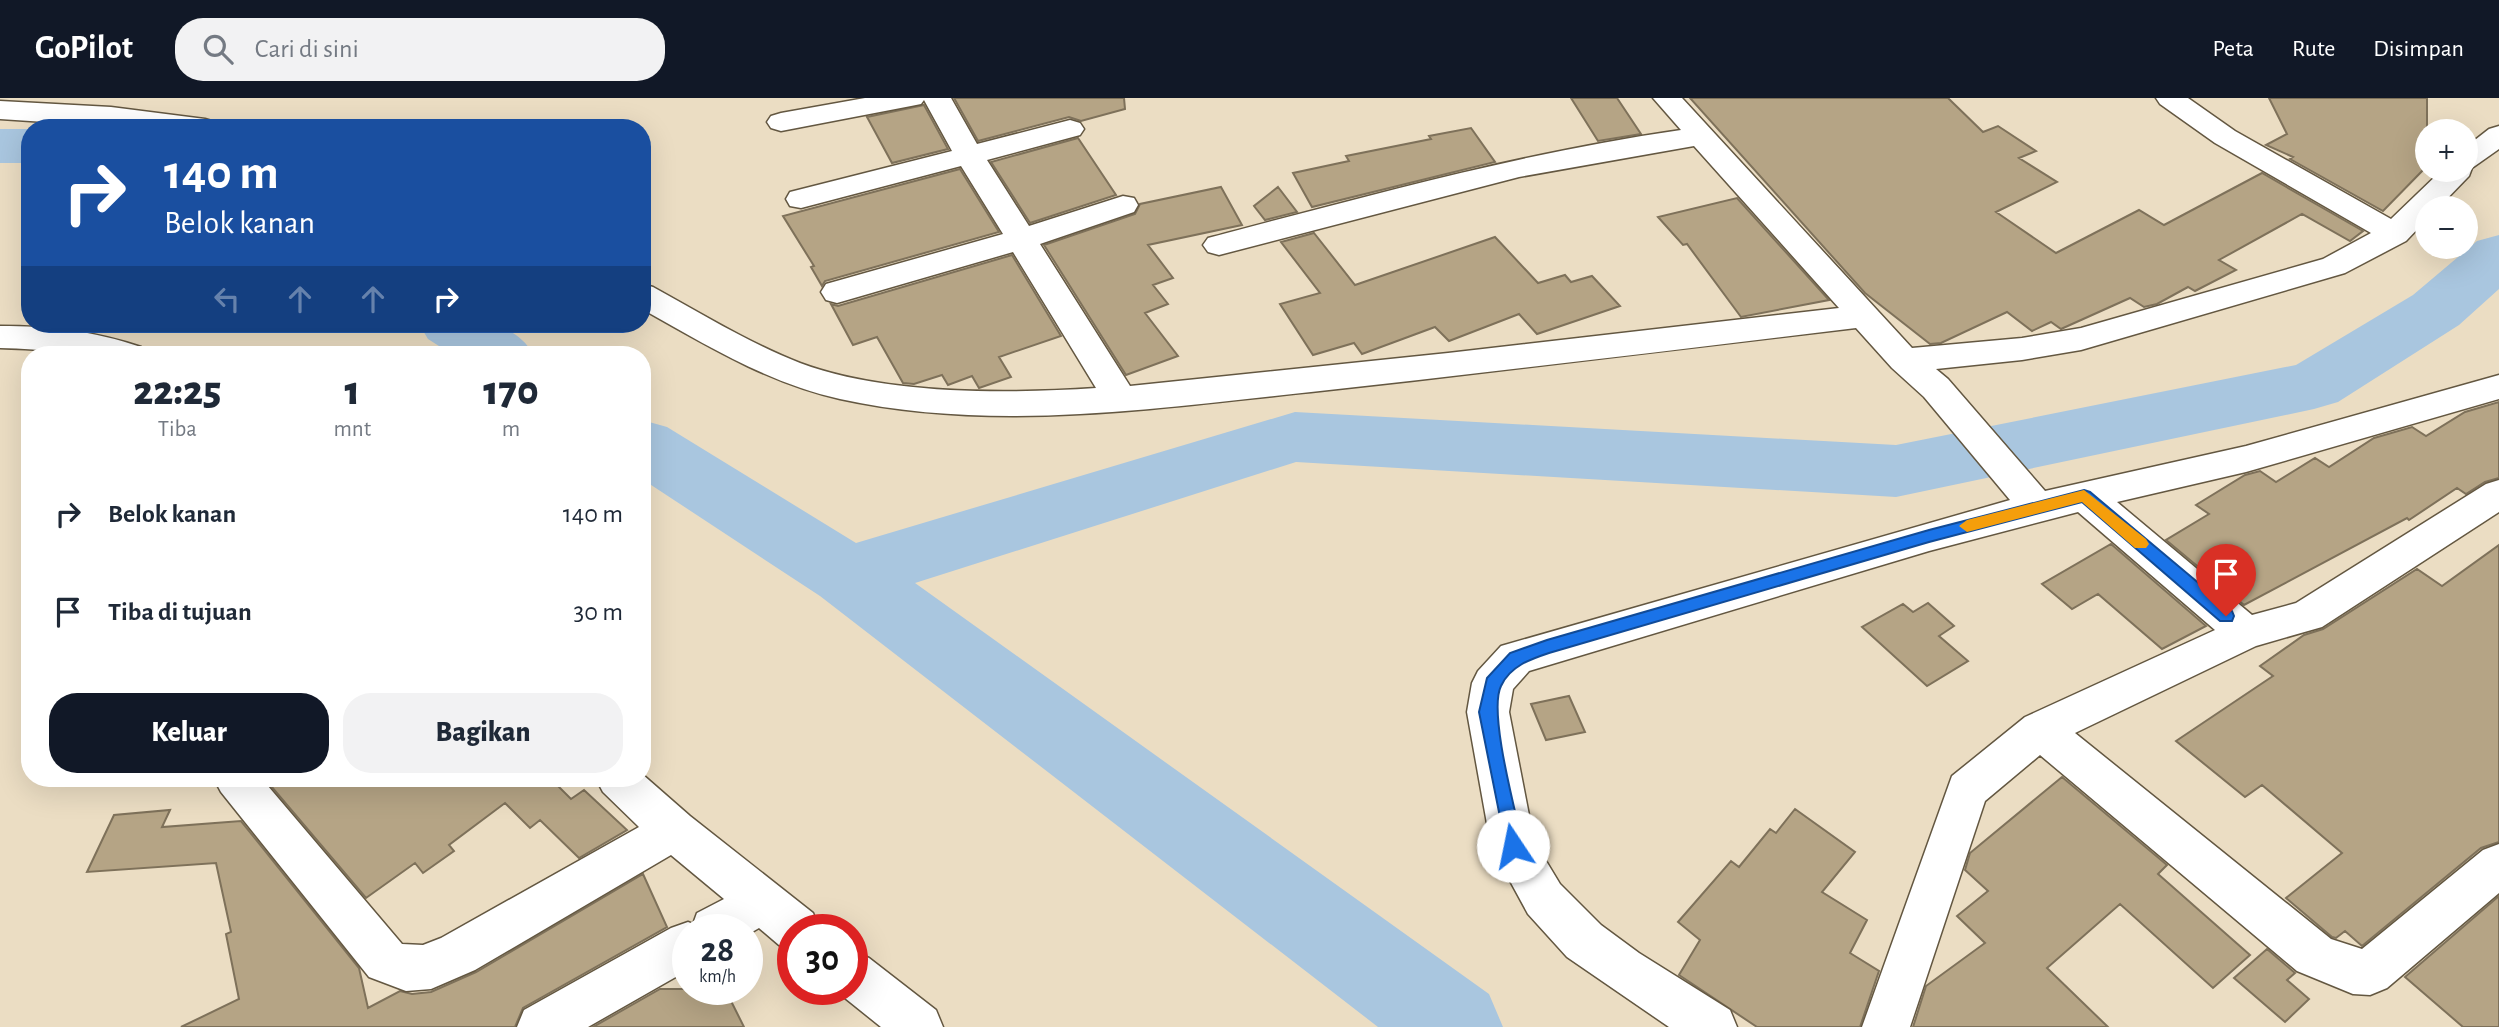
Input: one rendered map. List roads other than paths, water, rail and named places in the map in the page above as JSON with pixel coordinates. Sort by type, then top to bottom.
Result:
[{"type":"street","points":[[163,119],[208,98]]},
{"type":"street","points":[[781,122],[911,98]]},
{"type":"street","points":[[937,98],[969,155],[1121,400]]},
{"type":"street","points":[[1667,98],[1904,360],[1936,388],[2029,496]]},
{"type":"street","points":[[2171,98],[2225,138],[2395,234]]},
{"type":"street","points":[[0,110],[130,119]]},
{"type":"street","points":[[801,200],[1070,129]]},
{"type":"street","points":[[2478,152],[2499,135]]},
{"type":"street","points":[[1219,245],[1535,164],[1622,147],[1702,136]]},
{"type":"street","points":[[1904,360],[2022,349],[2113,331],[2334,267],[2395,234],[2446,182]]},
{"type":"street","points":[[837,292],[1022,239],[1123,205]]},
{"type":"street","points":[[651,300],[767,363],[837,386],[908,398],[984,405],[1121,400],[1865,316]]},
{"type":"street","points":[[0,337],[58,346]]},
{"type":"street","points":[[1713,1027],[1622,969],[1584,941],[1544,899],[1513,846],[1488,712],[1493,683],[1516,658],[2029,496],[2084,496],[2246,459],[2499,387]]},
{"type":"street","points":[[1886,1027],[1967,790],[2040,730],[2246,633],[2308,616],[2499,494]]},
{"type":"street","points":[[2084,496],[2246,633]]},
{"type":"street","points":[[2040,730],[2314,955],[2353,971],[2370,972],[2499,865]]},
{"type":"street","points":[[243,787],[386,961],[406,970],[429,968],[458,954],[674,830]]},
{"type":"street","points":[[627,787],[674,830],[777,914]]},
{"type":"street","points":[[541,1027],[672,953]]},
{"type":"street","points":[[868,987],[919,1027]]},
{"type":"waterway","points":[[0,146],[21,146]]},
{"type":"waterway","points":[[847,575],[1295,437],[1896,471],[2314,385],[2436,310],[2499,255]]},
{"type":"waterway","points":[[466,333],[486,346]]},
{"type":"waterway","points":[[651,451],[847,575]]},
{"type":"waterway","points":[[847,575],[1455,1027]]}]
